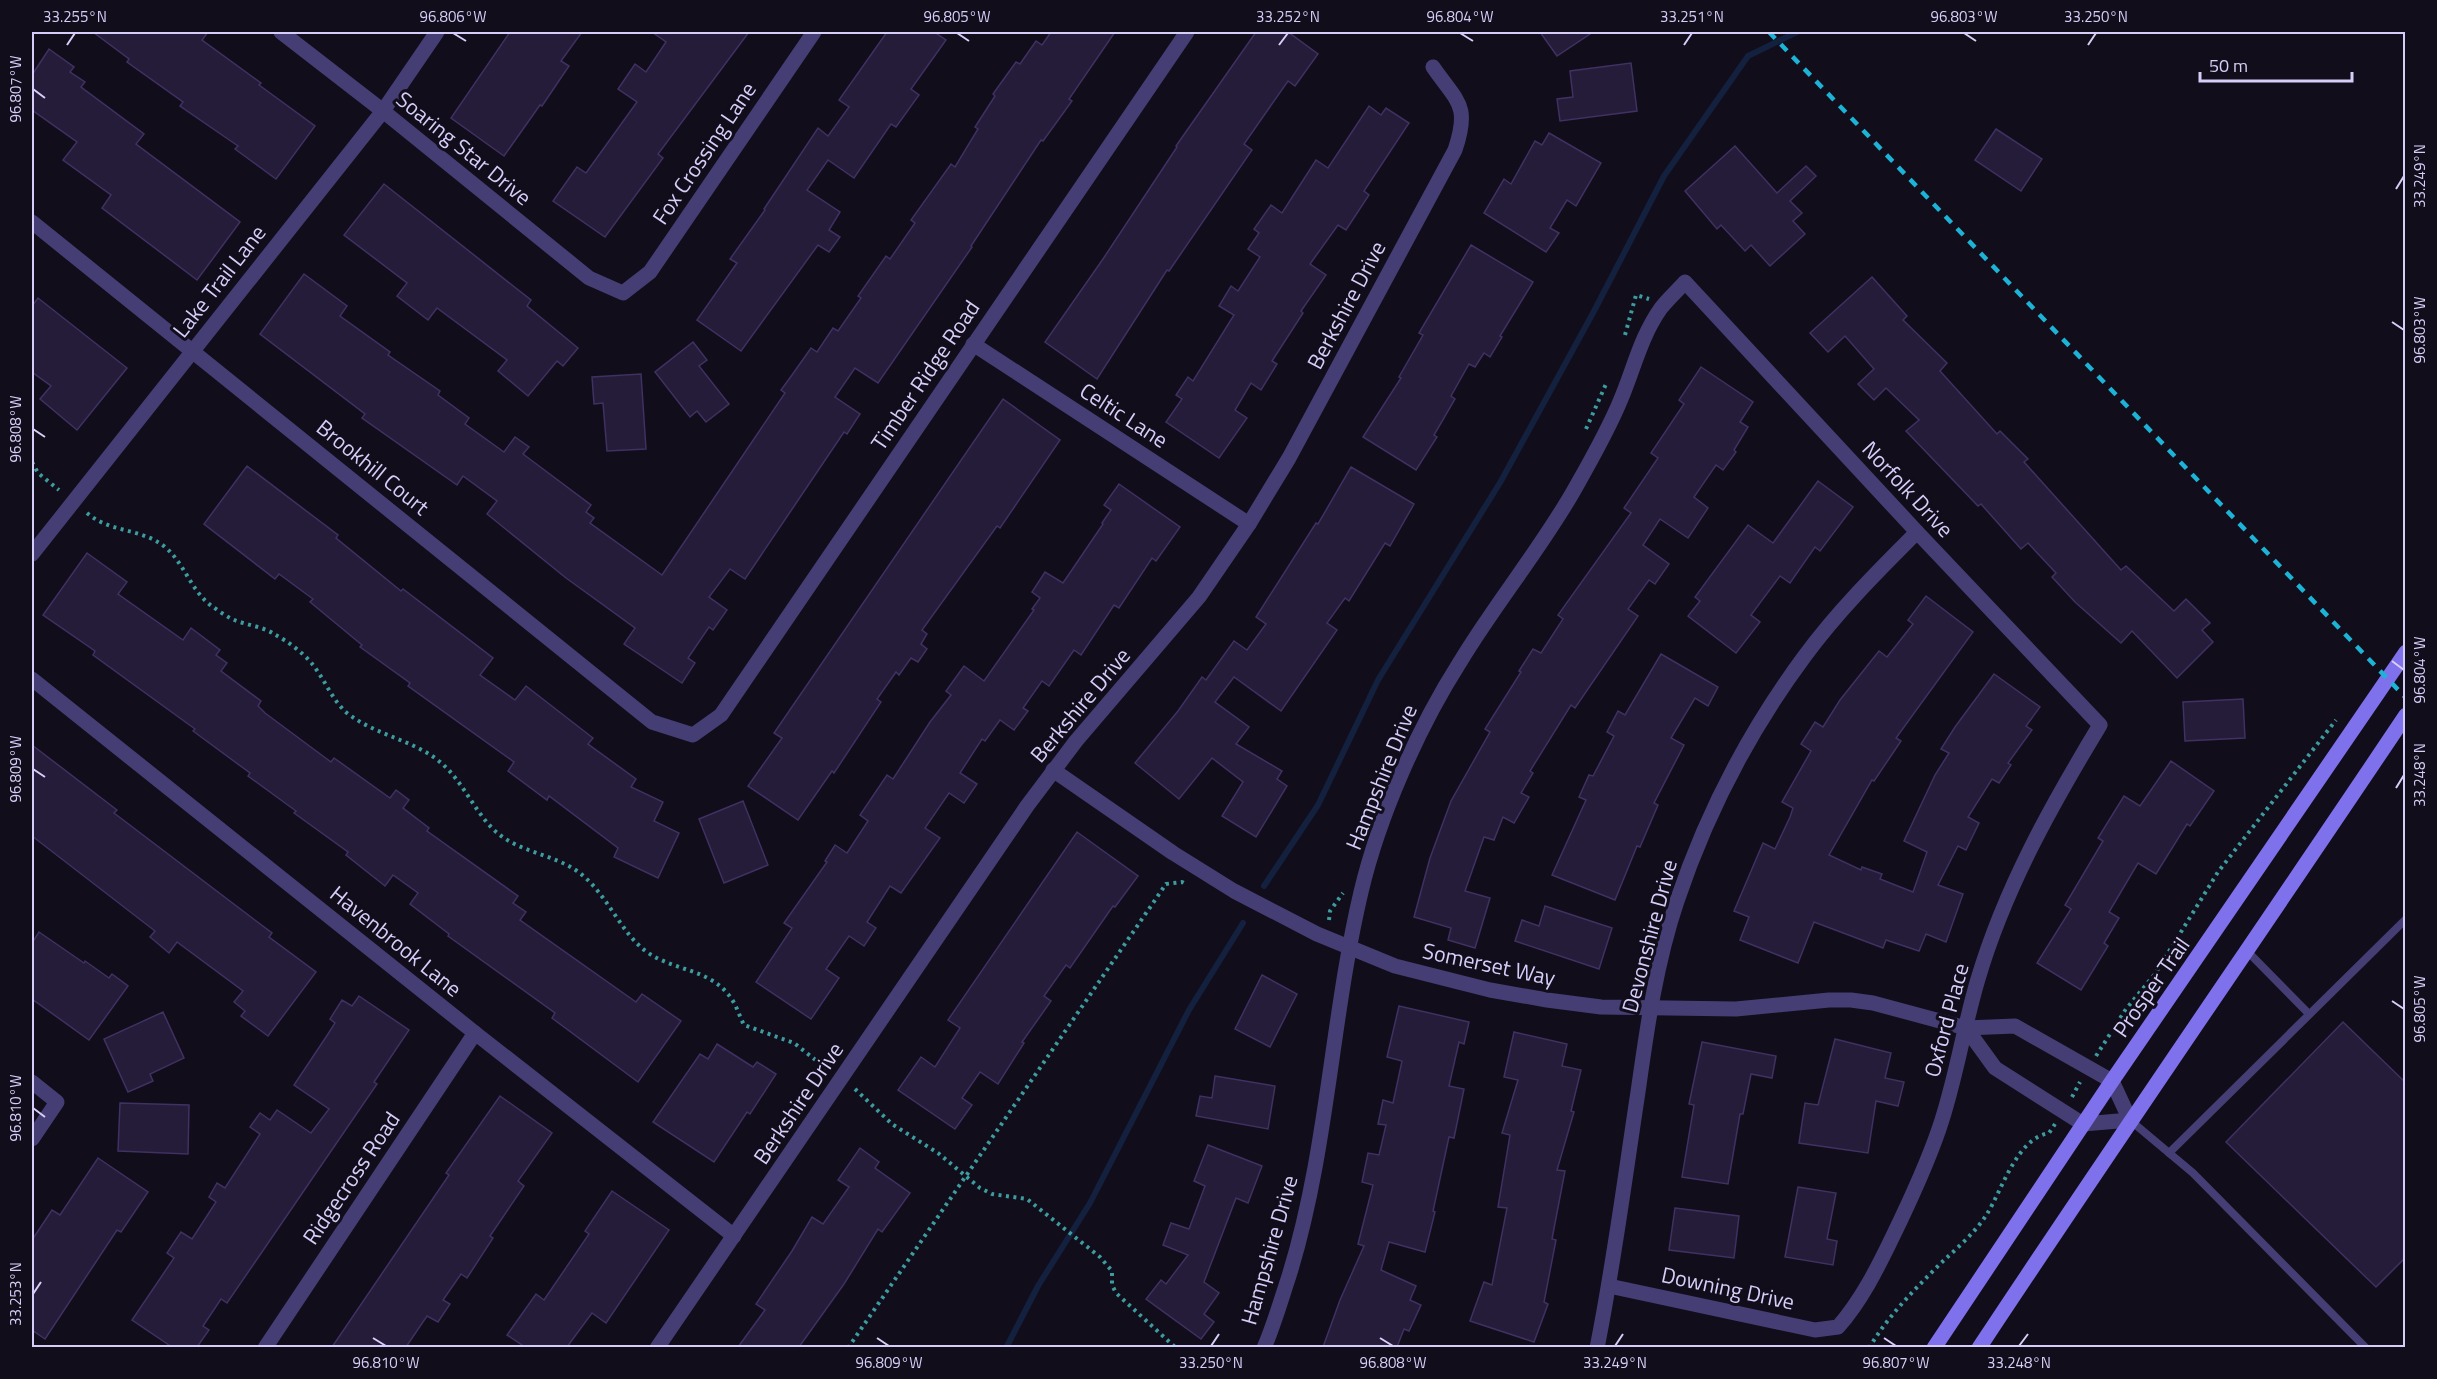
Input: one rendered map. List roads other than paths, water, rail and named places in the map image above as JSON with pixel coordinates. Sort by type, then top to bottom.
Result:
[{"type":"main road","name":"Prosper Trail","points":[[1934,1347],[2083,1124],[2406,652]]},
{"type":"main road","points":[[1979,1347],[2130,1120],[2248,952],[2406,715]]},
{"type":"street","name":"Soaring Star Drive","points":[[281,32],[383,111],[589,278],[623,293]]},
{"type":"street","name":"Lake Trail Lane","points":[[32,554],[383,111],[437,32]]},
{"type":"street","name":"Fox Crossing Lane","points":[[623,293],[650,272],[814,32]]},
{"type":"street","name":"Timber Ridge Road","points":[[693,735],[721,715],[1187,32]]},
{"type":"street","name":"Berkshire Drive","points":[[657,1347],[1053,770],[1172,631],[1250,524],[1289,458],[1455,150],[1462,128],[1463,110],[1433,67]]},
{"type":"street","name":"Brookhill Court","points":[[32,222],[652,722],[693,735]]},
{"type":"street","name":"Hampshire Drive","points":[[1264,1347],[1272,1331],[1314,1184],[1350,948],[1362,889],[1375,846],[1405,768],[1434,706],[1460,662],[1538,549],[1572,493],[1621,400],[1649,326],[1664,304],[1685,282]]},
{"type":"street","name":"Norfolk Drive","points":[[1685,282],[2100,725]]},
{"type":"street","name":"Celtic Lane","points":[[974,344],[1250,524]]},
{"type":"street","name":"Devonshire Drive","points":[[1597,1347],[1609,1286],[1650,1009],[1676,903],[1697,848],[1720,796],[1746,747],[1804,657],[1867,583],[1917,532]]},
{"type":"street","name":"Havenbrook Lane","points":[[32,679],[475,1033],[734,1236]]},
{"type":"street","name":"Oxford Place","points":[[1838,1328],[1858,1302],[1880,1262],[1921,1176],[1939,1129],[1978,979],[1988,951],[2031,845],[2100,725]]},
{"type":"street","name":"Somerset Way","points":[[1053,770],[1204,873],[1273,913],[1326,939],[1395,966],[1490,990],[1601,1007],[1736,1009],[1829,1000],[1873,1003],[1966,1028],[2015,1026],[2112,1082]]},
{"type":"street","points":[[1966,1028],[1995,1068],[2083,1124],[2130,1120],[2112,1082]]},
{"type":"street","name":"Ridgecross Road","points":[[265,1347],[475,1033]]},
{"type":"street","points":[[32,1082],[57,1102],[32,1139]]},
{"type":"street","name":"Downing Drive","points":[[1609,1286],[1815,1330],[1838,1328]]},
{"type":"lane","points":[[2169,1153],[2406,919]]},
{"type":"lane","points":[[2248,952],[2309,1014]]},
{"type":"lane","points":[[2130,1120],[2193,1173],[2366,1347]]},
{"type":"waterway","points":[[1264,886],[1318,805],[1378,680],[1501,481],[1593,313],[1664,176],[1748,56],[1797,32]]},
{"type":"waterway","points":[[1006,1348],[1038,1286],[1090,1203],[1189,1010],[1243,923]]},
{"type":"railway","points":[[1769,32],[2406,698]]}]
